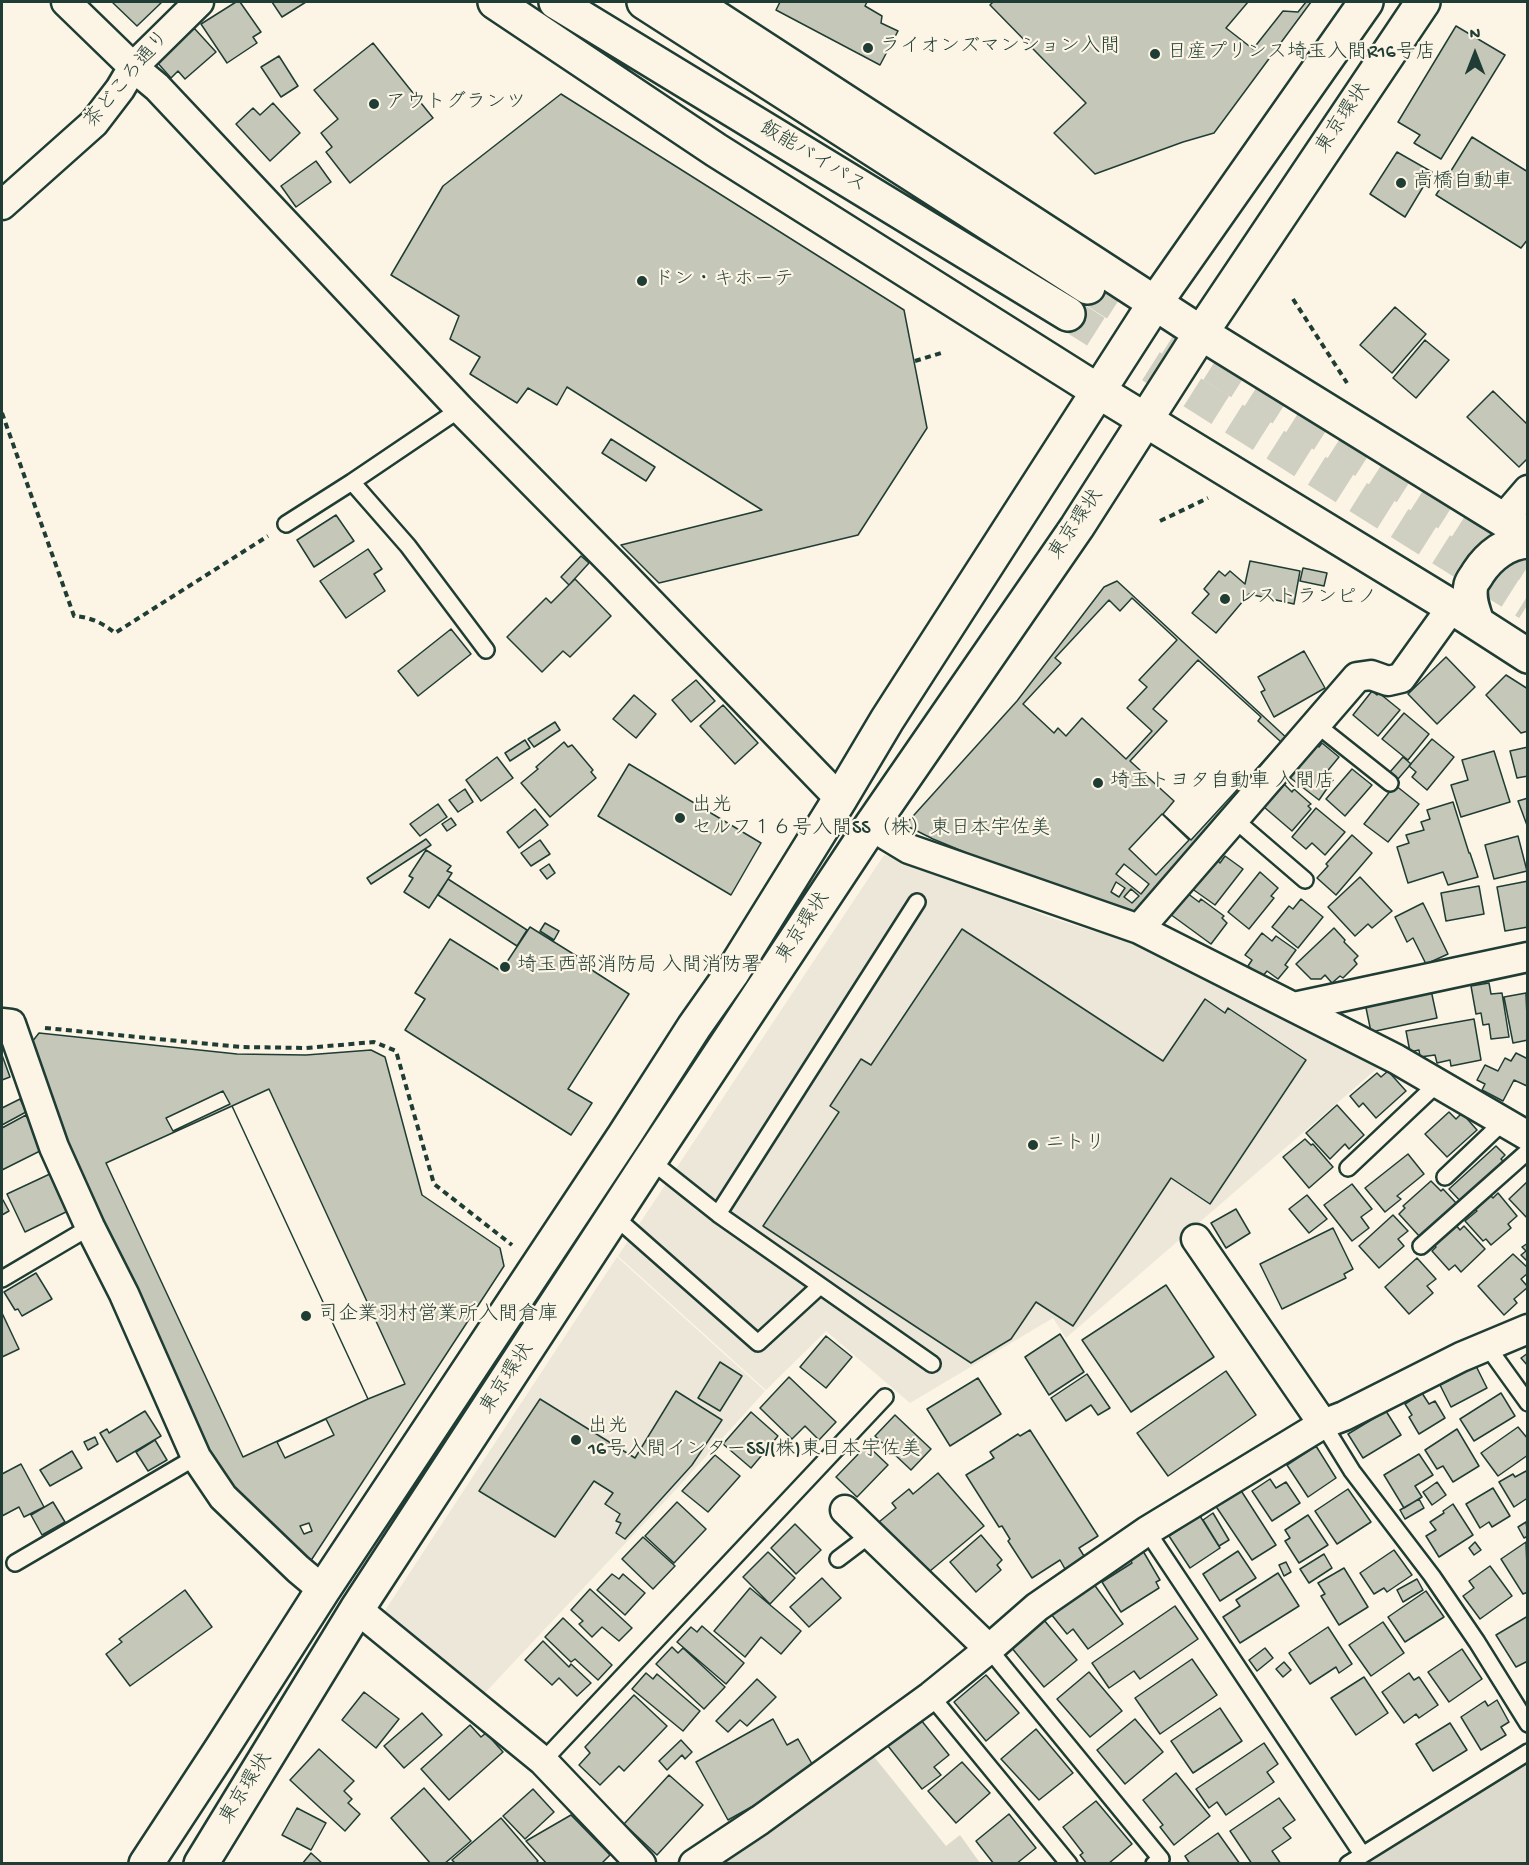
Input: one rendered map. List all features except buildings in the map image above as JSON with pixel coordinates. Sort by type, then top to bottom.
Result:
[{"type":"highway","points":[[495,2],[716,150],[1098,391],[1527,656]]},
{"type":"highway","name":"飯能バイパス","points":[[556,2],[1068,314]]},
{"type":"highway","name":"飯能バイパス","points":[[644,2],[1088,288]]},
{"type":"highway","points":[[692,2],[1201,333],[1515,527]]},
{"type":"highway","name":"東京環状","points":[[146,1863],[323,1590],[732,973],[887,720],[1155,303],[1366,2]]},
{"type":"highway","name":"東京環状","points":[[201,1863],[357,1609],[650,1160],[871,826],[1077,527],[1201,333],[1422,2]]},
{"type":"highway","points":[[1464,615],[1471,603],[1471,585],[1485,562],[1504,548],[1527,541]]},
{"type":"street","points":[[66,2],[157,87],[460,409],[840,799]]},
{"type":"street","name":"茶どころ通り","points":[[2,205],[94,123],[120,89],[133,67],[199,2]]},
{"type":"street","points":[[1515,527],[1527,490]]},
{"type":"street","points":[[1139,929],[1357,677],[1371,675],[1388,681],[1401,678],[1464,615]]},
{"type":"street","points":[[871,826],[909,849],[1139,929],[1396,1059],[1515,1129]]},
{"type":"street","points":[[1294,1007],[1527,957]]},
{"type":"street","points":[[6,1024],[54,1146],[90,1227],[124,1294],[196,1457],[223,1497],[297,1569],[323,1590]]},
{"type":"street","points":[[1196,1239],[1323,1424]]},
{"type":"street","points":[[694,1863],[760,1820],[931,1696],[1037,1607],[1148,1531],[1323,1424],[1344,1416],[1461,1357],[1527,1329]]},
{"type":"street","points":[[845,1510],[989,1649]]},
{"type":"street","points":[[357,1609],[543,1761],[640,1863]]},
{"type":"lane","points":[[286,524],[460,409]]},
{"type":"lane","points":[[352,482],[408,546],[486,650]]},
{"type":"lane","points":[[1317,725],[1390,783]]},
{"type":"lane","points":[[1234,819],[1305,880]]},
{"type":"lane","points":[[718,1214],[917,902]]},
{"type":"lane","points":[[1348,1168],[1437,1084]]},
{"type":"lane","points":[[1444,1177],[1515,1129]]},
{"type":"lane","points":[[1421,1246],[1527,1151]]},
{"type":"lane","points":[[650,1160],[718,1214],[932,1364]]},
{"type":"lane","points":[[614,1216],[758,1342],[820,1286]]},
{"type":"lane","points":[[2,1279],[90,1227]]},
{"type":"lane","points":[[1487,1346],[1527,1403]]},
{"type":"lane","points":[[543,1761],[885,1397]]},
{"type":"lane","points":[[1323,1424],[1353,1471],[1438,1585],[1477,1642],[1527,1724]]},
{"type":"lane","points":[[15,1563],[196,1457]]},
{"type":"lane","points":[[1148,1531],[1362,1854]]},
{"type":"lane","points":[[838,1559],[871,1534]]},
{"type":"lane","points":[[989,1649],[1161,1859],[1154,1863]]},
{"type":"lane","points":[[931,1696],[1069,1863]]},
{"type":"lane","points":[[1348,1863],[1527,1752]]},
{"type":"path","points":[[1293,299],[1348,384],[1342,390]]},
{"type":"path","points":[[915,361],[941,353]]},
{"type":"path","points":[[2,413],[74,616],[95,620],[115,633],[286,524]]},
{"type":"path","points":[[1160,521],[1210,497]]},
{"type":"path","points":[[6,1024],[242,1047],[306,1048],[374,1042],[396,1051],[434,1184],[539,1264]]},
{"type":"shaded area","points":[[884,855],[900,858],[1051,918],[1136,944],[1381,1065],[1066,1338],[1053,1318],[910,1403],[826,1331],[766,1390],[618,1256]]},
{"type":"shaded area","points":[[617,1257],[765,1391],[482,1696],[382,1615]]},
{"type":"shaded area","points":[[871,1753],[946,1846],[960,1835],[980,1863],[715,1864]]},
{"type":"shaded area","points":[[1527,1762],[1527,1863],[1368,1863]]},
{"type":"tunnel","points":[[1088,287],[1528,566]]},
{"type":"tunnel","points":[[1068,314],[1528,604]]},
{"type":"place","name":"ライオンズマンション入間","points":[[868,48]]},
{"type":"place","name":"日産プリンス埼玉入間R16号店","points":[[1155,54]]},
{"type":"place","name":"アウトグランツ","points":[[374,104]]},
{"type":"place","name":"高橋自動車","points":[[1401,183]]},
{"type":"place","name":"ドン・キホーテ","points":[[642,281]]},
{"type":"place","name":"レストランピノ","points":[[1225,599]]},
{"type":"place","name":"埼玉トヨタ自動車 入間店","points":[[1098,783]]},
{"type":"place","name":"出光 セルフ１６号入間SS（株）東日本宇佐美","points":[[680,818]]},
{"type":"place","name":"埼玉西部消防局 入間消防署","points":[[505,967]]},
{"type":"place","name":"ニトリ","points":[[1033,1145]]},
{"type":"place","name":"司企業羽村営業所入間倉庫","points":[[306,1316]]},
{"type":"place","name":"出光 16号入間インターSS/(株)東日本宇佐美","points":[[576,1440]]}]
